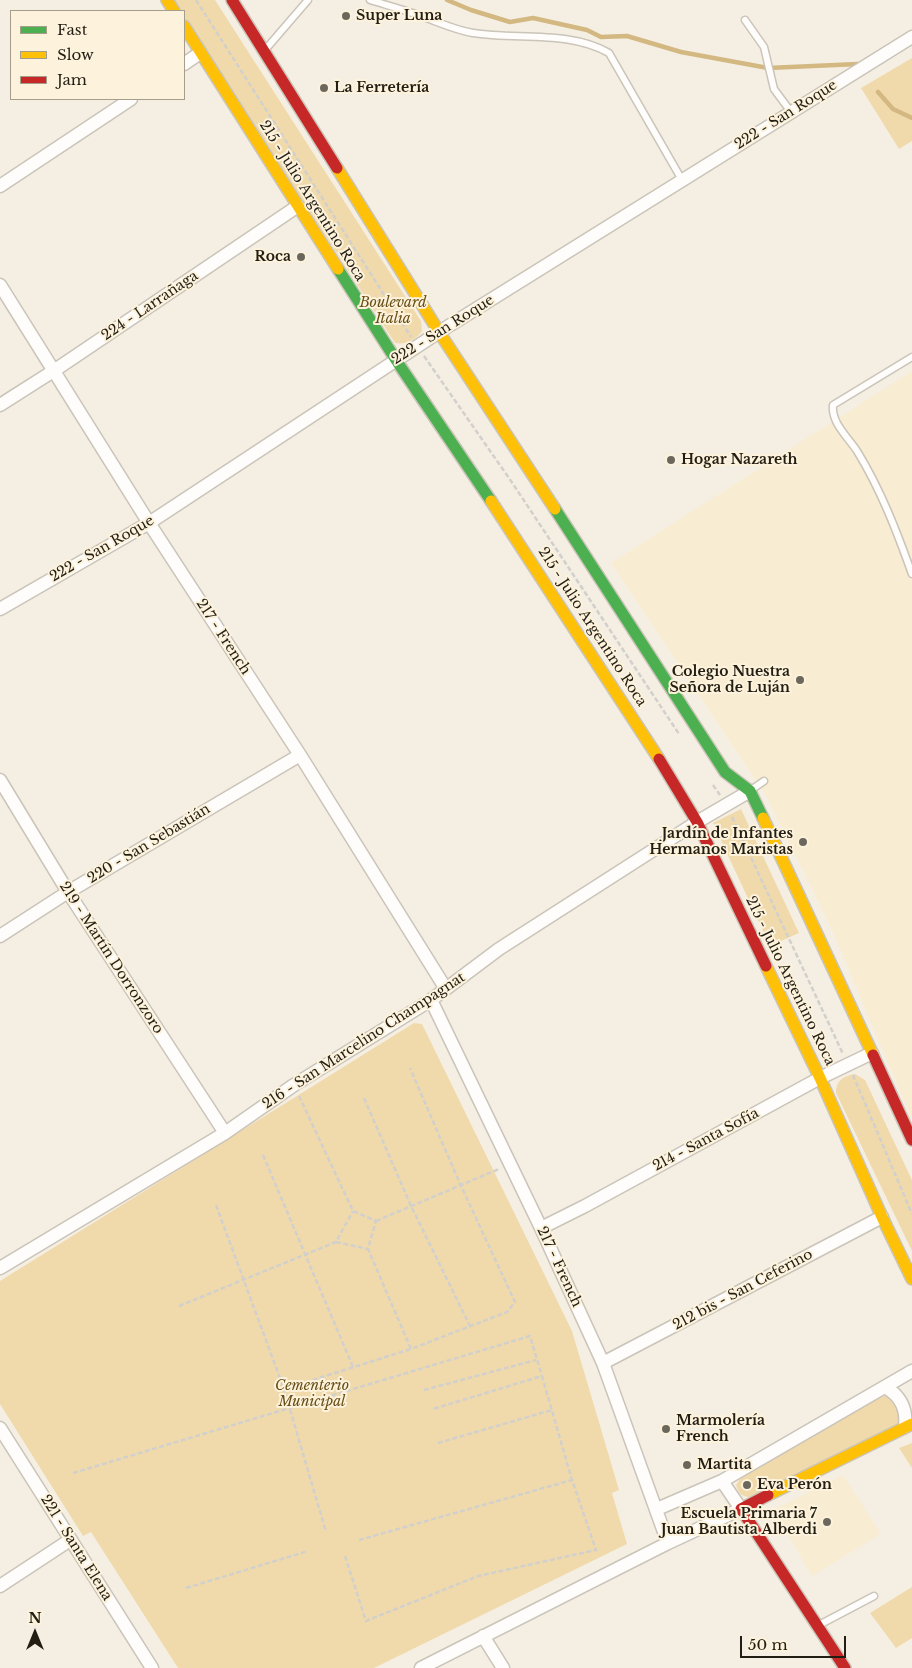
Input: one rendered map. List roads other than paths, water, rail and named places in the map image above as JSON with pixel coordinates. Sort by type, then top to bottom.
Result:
[{"type":"street","points":[[232,0],[439,332],[725,772],[750,791],[912,1140]]},
{"type":"street","name":"215 - Julio Argentino Roca","points":[[185,28],[396,360],[649,742],[697,822],[820,1078],[912,1279]]},
{"type":"street","name":"222 - San Roque","points":[[0,609],[149,523],[439,332],[912,37]]},
{"type":"street","points":[[185,63],[200,53]]},
{"type":"street","points":[[0,186],[129,100]]},
{"type":"street","name":"224 - Larrañaga","points":[[0,405],[298,206]]},
{"type":"street","name":"217 - French","points":[[0,285],[55,370],[149,523],[300,755],[446,989]]},
{"type":"street","name":"220 - San Sebastián","points":[[0,936],[68,892],[300,755]]},
{"type":"street","name":"219 - Martín Dorronzoro","points":[[0,780],[68,892],[225,1133]]},
{"type":"street","name":"216 - San Marcelino Champagnat","points":[[0,1268],[225,1133],[294,1086],[431,1000],[499,949],[697,822],[750,791]]},
{"type":"street","name":"217 - French","points":[[431,1000],[541,1228],[603,1363],[668,1543]]},
{"type":"street","name":"214 - Santa Sofía","points":[[541,1228],[820,1078],[872,1053]]},
{"type":"street","name":"212 bis - San Ceferino","points":[[603,1363],[882,1216]]},
{"type":"street","points":[[657,1510],[722,1480],[912,1371]]},
{"type":"street","points":[[421,1668],[668,1543],[908,1425],[901,1401],[893,1392],[885,1387]]},
{"type":"street","name":"221 - Santa Elena","points":[[0,1428],[152,1668]]},
{"type":"street","points":[[722,1480],[844,1668]]},
{"type":"street","points":[[0,1586],[70,1540]]},
{"type":"street","points":[[482,1636],[503,1668]]},
{"type":"lane","points":[[264,51],[308,0]]},
{"type":"lane","points":[[370,0],[473,33],[552,38],[580,42],[609,53],[682,180]]},
{"type":"lane","points":[[746,20],[764,47],[774,89],[791,112]]},
{"type":"lane","points":[[912,357],[833,405],[832,413],[857,451],[878,490],[896,529],[912,574]]},
{"type":"lane","points":[[750,791],[764,781]]},
{"type":"lane","points":[[817,1626],[874,1596]]},
{"type":"waterway","points":[[447,0],[471,10],[510,22],[533,18],[587,30],[601,37],[627,36],[681,52],[768,68],[858,64]]},
{"type":"waterway","points":[[878,92],[893,109],[912,118]]},
{"type":"place","name":"Super Luna","points":[[346,16]]},
{"type":"place","name":"La Ferretería","points":[[324,88]]},
{"type":"place","name":"Roca","points":[[301,257]]},
{"type":"place","name":"Hogar Nazareth","points":[[671,460]]},
{"type":"place","name":"Colegio Nuestra Señora de Luján","points":[[800,680]]},
{"type":"place","name":"Jardín de Infantes Hermanos Maristas","points":[[803,842]]},
{"type":"place","name":"Marmolería French","points":[[666,1429]]},
{"type":"place","name":"Martita","points":[[687,1465]]},
{"type":"place","name":"Eva Perón","points":[[747,1485]]},
{"type":"place","name":"Escuela Primaria 7 Juan Bautista Alberdi","points":[[827,1522]]},
{"type":"park label","name":"Boulevard Italia","points":[[393,312]]},
{"type":"park label","name":"Cementerio Municipal","points":[[312,1394]]}]
